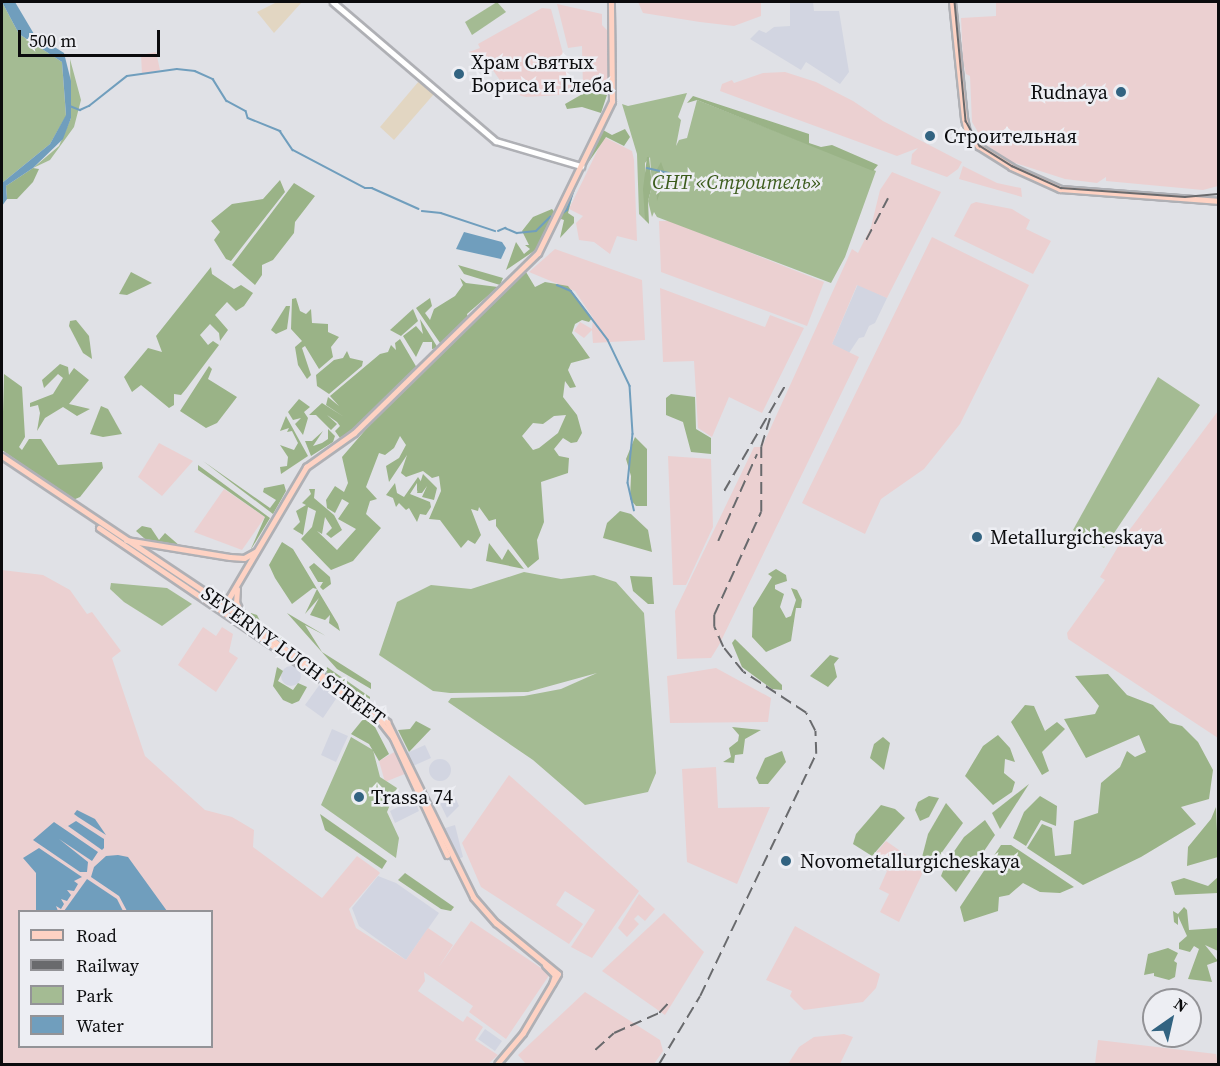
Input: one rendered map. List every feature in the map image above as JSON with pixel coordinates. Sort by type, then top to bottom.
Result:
[{"type":"main road","points":[[333,2],[496,141],[581,166]]},
{"type":"main road","points":[[223,609],[306,467],[354,433],[531,262],[612,101],[611,2]]},
{"type":"main road","points":[[952,2],[955,56],[971,138],[995,158],[1048,185],[1103,193],[1218,201]]},
{"type":"main road","name":"SEVERNY LUCH STREET","points":[[2,458],[160,567]]},
{"type":"main road","name":"SEVERNY LUCH STREET","points":[[2,458],[387,722],[473,897],[496,924],[557,975],[523,1033],[495,1065]]},
{"type":"main road","points":[[121,539],[230,557],[244,558],[256,551]]},
{"type":"main road","points":[[238,584],[236,602],[248,623]]},
{"type":"main road","name":"SEVERNY LUCH STREET","points":[[223,609],[248,623],[260,635]]},
{"type":"shaded area","points":[[277,2],[302,2],[274,33],[257,12]]},
{"type":"shaded area","points":[[638,2],[761,2],[761,16],[734,26],[643,13]]},
{"type":"shaded area","points":[[790,2],[813,2],[814,11],[839,11],[849,72],[840,84],[806,62],[801,70],[750,39],[759,30],[766,33],[774,27],[790,26]]},
{"type":"shaded area","points":[[996,2],[1218,2],[1218,186],[1203,190],[1106,181],[1106,177],[1097,183],[1065,179],[1012,162],[985,144],[972,122],[970,76],[966,74],[963,61],[961,18],[996,16]]},
{"type":"shaded area","points":[[557,4],[602,14],[602,25],[607,30],[610,90],[583,90],[582,46],[568,48]]},
{"type":"shaded area","points":[[542,8],[551,9],[574,94],[526,97],[511,93],[500,87],[502,83],[492,69],[486,73],[469,52],[480,48],[478,44]]},
{"type":"shaded area","points":[[156,52],[160,70],[142,74],[141,55]]},
{"type":"shaded area","points":[[785,72],[816,82],[853,101],[883,121],[962,162],[958,169],[947,177],[911,164],[912,154],[918,148],[897,156],[720,91],[722,84],[732,80],[734,83],[763,73]]},
{"type":"shaded area","points":[[419,81],[434,94],[394,140],[380,127]]},
{"type":"shaded area","points":[[604,137],[632,151],[634,160],[637,241],[617,236],[610,254],[594,242],[579,240],[576,223],[583,216],[569,209]]},
{"type":"shaded area","points":[[963,166],[997,183],[1021,188],[1022,197],[959,179]]},
{"type":"shaded area","points":[[892,172],[941,192],[887,298],[857,285],[832,344],[859,357],[719,645],[711,658],[677,659],[675,611],[754,447],[762,447],[852,249],[858,253],[871,227],[880,190]]},
{"type":"shaded area","points":[[976,202],[1012,209],[1030,220],[1026,229],[1051,241],[1033,274],[954,236],[971,204]]},
{"type":"shaded area","points":[[659,221],[670,221],[824,282],[807,326],[661,272]]},
{"type":"shaded area","points":[[932,237],[1029,285],[960,424],[924,469],[881,499],[865,534],[802,503]]},
{"type":"shaded area","points":[[555,249],[642,280],[645,340],[593,343],[592,330],[584,338],[574,331],[580,322],[592,329],[593,318],[575,291],[529,272]]},
{"type":"shaded area","points":[[858,284],[887,298],[875,323],[869,326],[864,337],[859,338],[849,353],[832,344]]},
{"type":"shaded area","points":[[660,288],[765,327],[770,315],[804,328],[762,413],[729,397],[712,437],[698,428],[694,361],[663,362]]},
{"type":"shaded area","points":[[1218,411],[1218,738],[1068,639],[1067,633],[1105,580],[1100,577],[1122,540]]},
{"type":"shaded area","points":[[159,443],[193,461],[162,496],[138,477]]},
{"type":"shaded area","points":[[668,456],[711,459],[713,527],[686,585],[673,585]]},
{"type":"shaded area","points":[[224,489],[265,517],[242,550],[194,532]]},
{"type":"shaded area","points":[[2,570],[43,575],[70,590],[87,614],[92,612],[121,651],[112,658],[145,756],[205,810],[232,817],[254,830],[253,847],[322,898],[357,856],[380,873],[349,909],[356,928],[406,960],[428,928],[453,945],[438,968],[471,921],[550,974],[506,1039],[469,1012],[473,1006],[424,972],[425,981],[418,991],[463,1022],[467,1016],[483,1027],[475,1040],[498,1055],[488,1064],[2,1064]]},
{"type":"shaded area","points":[[203,627],[216,636],[222,627],[233,634],[229,652],[238,658],[216,692],[178,665]]},
{"type":"shaded area","points":[[287,666],[295,666],[301,672],[301,680],[295,686],[287,686],[281,680],[281,672]]},
{"type":"shaded area","points":[[716,668],[771,698],[768,722],[670,723],[667,676]]},
{"type":"shaded area","points":[[320,684],[338,696],[323,718],[305,705]]},
{"type":"shaded area","points":[[332,729],[348,736],[336,762],[321,755]]},
{"type":"shaded area","points":[[425,745],[431,758],[413,766],[407,753]]},
{"type":"shaded area","points":[[396,751],[407,773],[385,782],[379,761]]},
{"type":"shaded area","points":[[440,759],[448,762],[451,770],[448,778],[440,781],[432,778],[429,770],[432,762]]},
{"type":"shaded area","points":[[716,767],[718,808],[770,807],[737,884],[687,862],[682,769]]},
{"type":"shaded area","points":[[509,775],[639,891],[592,958],[571,947],[595,910],[565,891],[556,905],[583,924],[569,944],[481,887],[462,843]]},
{"type":"shaded area","points":[[455,797],[459,806],[447,818],[438,799]]},
{"type":"shaded area","points":[[414,799],[419,811],[395,823],[390,811]]},
{"type":"shaded area","points":[[455,825],[463,857],[456,860],[442,829]]},
{"type":"shaded area","points":[[886,841],[925,868],[899,922],[880,912],[889,894],[879,889],[887,871],[873,856]]},
{"type":"shaded area","points":[[378,876],[396,883],[439,913],[406,960],[359,926],[352,908]]},
{"type":"shaded area","points":[[639,894],[655,909],[645,921],[638,915],[634,919],[639,924],[627,937],[618,928]]},
{"type":"shaded area","points":[[664,913],[704,952],[665,1015],[602,971]]},
{"type":"shaded area","points":[[795,926],[880,974],[876,988],[863,1002],[804,1010],[790,996],[792,991],[766,980]]},
{"type":"shaded area","points":[[585,992],[660,1040],[663,1051],[654,1064],[526,1064],[518,1055]]},
{"type":"shaded area","points":[[485,1029],[502,1041],[495,1051],[478,1039]]},
{"type":"shaded area","points":[[844,1034],[853,1037],[840,1064],[788,1064],[799,1047],[814,1037]]},
{"type":"shaded area","points":[[1098,1040],[1142,1045],[1142,1048],[1165,1048],[1216,1054],[1218,1064],[1095,1064]]},
{"type":"green space","points":[[2,2],[19,34],[62,62],[66,116],[50,144],[2,183]]},
{"type":"green space","points":[[497,2],[506,12],[472,35],[465,22]]},
{"type":"green space","points":[[70,59],[81,100],[74,127],[50,160],[33,168],[59,146],[71,118]]},
{"type":"green space","points":[[586,92],[607,95],[601,113],[582,107],[567,109],[565,104]]},
{"type":"green space","name":"СНТ «Строитель»","points":[[687,93],[678,117],[681,120],[676,146],[679,140],[687,138],[697,100],[876,171],[845,257],[831,283],[657,217],[654,212],[652,217],[648,201],[652,186],[650,157],[645,163],[645,220],[639,214],[637,154],[622,104],[628,106]]},
{"type":"green space","points":[[693,96],[809,134],[809,143],[821,147],[832,145],[878,165],[873,171],[697,100],[687,103]]},
{"type":"green space","points":[[625,129],[630,137],[624,146],[606,137],[588,163],[603,130],[612,135]]},
{"type":"green space","points":[[647,157],[649,157],[652,186],[648,201],[649,224],[645,220],[643,189]]},
{"type":"green space","points":[[661,162],[666,176],[657,201],[655,173]]},
{"type":"green space","points":[[33,168],[39,169],[33,182],[17,199],[7,199],[6,186]]},
{"type":"green space","points":[[280,180],[285,192],[231,261],[226,259],[214,240],[220,232],[211,221],[232,204],[263,199]]},
{"type":"green space","points":[[294,183],[315,196],[295,222],[294,233],[273,260],[262,265],[262,275],[255,285],[232,265]]},
{"type":"green space","points":[[573,194],[568,213],[574,217],[574,223],[560,238],[564,220],[558,218]]},
{"type":"green space","points":[[552,209],[555,213],[537,249],[506,270],[516,242],[524,254],[530,249],[525,245],[529,245],[522,231],[533,217]]},
{"type":"green space","points":[[458,265],[503,278],[500,285],[464,274]]},
{"type":"green space","points":[[211,267],[212,274],[234,289],[241,285],[253,293],[244,306],[236,311],[227,302],[215,315],[228,330],[220,341],[219,333],[210,324],[200,335],[208,345],[213,341],[219,345],[181,395],[174,394],[174,405],[169,408],[141,385],[132,392],[124,377],[148,348],[162,352],[156,336]]},
{"type":"green space","points":[[131,272],[152,283],[127,295],[119,294]]},
{"type":"green space","points":[[526,272],[535,287],[545,282],[568,286],[592,318],[589,322],[582,320],[575,324],[572,333],[590,358],[571,363],[568,370],[576,387],[570,388],[565,381],[563,397],[577,415],[582,433],[577,442],[571,443],[563,438],[554,449],[559,456],[569,458],[568,473],[541,482],[544,522],[537,540],[539,559],[528,568],[496,526],[496,519],[489,521],[479,507],[478,511],[471,509],[481,535],[475,544],[468,540],[461,548],[440,520],[429,519],[441,491],[439,476],[432,478],[423,471],[406,477],[401,473],[407,455],[389,482],[386,466],[399,458],[406,445],[400,436],[394,448],[385,455],[379,453],[366,487],[377,499],[370,501],[366,514],[381,528],[353,561],[331,570],[301,539],[312,527],[316,511],[308,507],[303,535],[293,529],[300,522],[296,511],[306,505],[302,503],[311,494],[309,489],[315,489],[314,498],[334,515],[342,530],[331,538],[326,534],[332,528],[325,517],[322,534],[317,531],[337,550],[356,529],[338,519],[349,503],[342,499],[335,513],[327,508],[326,500],[335,486],[344,492],[348,483],[342,457],[380,413]],"holes":[[[566,415],[558,433],[533,450],[522,436],[533,423],[543,424],[554,416]]]},
{"type":"green space","points":[[460,278],[466,283],[498,287],[467,314],[468,318],[444,344],[440,343],[416,308],[430,298],[432,306],[425,313],[430,320],[434,309],[455,296],[463,285]]},
{"type":"green space","points":[[296,298],[300,311],[306,314],[311,309],[312,323],[328,324],[328,332],[339,337],[331,347],[333,357],[319,369],[305,346],[302,348],[311,375],[307,379],[298,365],[295,347],[302,341],[291,329],[292,299]]},
{"type":"green space","points":[[286,306],[290,306],[287,329],[276,334],[271,330]]},
{"type":"green space","points":[[413,309],[418,321],[401,336],[390,330]]},
{"type":"green space","points":[[420,319],[438,348],[432,349],[432,342],[423,342],[416,357],[403,336],[416,326],[423,334]]},
{"type":"green space","points":[[76,320],[89,336],[92,359],[83,353],[69,326],[70,321]]},
{"type":"green space","points":[[400,339],[417,368],[353,429],[340,438],[335,431],[340,426],[337,422],[327,415],[337,424],[331,430],[316,415],[309,415],[322,403],[344,417],[326,405],[328,397],[339,406],[330,396],[380,354],[388,352],[391,345],[396,350],[395,343]]},
{"type":"green space","points":[[347,351],[350,358],[363,361],[362,366],[329,394],[317,386],[316,375],[334,360],[343,358]]},
{"type":"green space","points":[[60,364],[68,367],[69,375],[74,368],[89,380],[69,404],[90,409],[77,416],[63,407],[45,418],[37,431],[40,413],[38,405],[30,407],[30,403],[53,394],[63,378],[58,374],[44,388],[42,380]]},
{"type":"green space","points":[[209,366],[212,369],[208,379],[237,397],[217,423],[206,428],[180,411]]},
{"type":"green space","points":[[4,374],[22,387],[25,437],[19,447],[22,450],[29,439],[41,439],[58,465],[102,462],[103,468],[80,497],[73,500],[2,450]]},
{"type":"green space","points":[[1158,377],[1200,405],[1104,548],[1073,530]]},
{"type":"green space","points":[[671,394],[695,397],[696,429],[711,438],[711,454],[691,452],[683,422],[666,415],[666,398]]},
{"type":"green space","points":[[299,399],[310,407],[304,412],[308,418],[303,435],[295,424],[301,418],[293,420],[288,412]]},
{"type":"green space","points":[[101,406],[108,409],[122,434],[103,437],[90,434]]},
{"type":"green space","points":[[286,416],[308,456],[281,474],[280,467],[287,466],[288,457],[280,445],[294,450],[298,443],[292,431],[287,432],[289,428],[280,431]]},
{"type":"green space","points":[[328,429],[335,436],[333,442],[311,456],[305,441],[312,441],[323,431],[313,446],[322,443],[328,439]]},
{"type":"green space","points":[[635,437],[647,449],[647,506],[636,506],[630,499],[631,476],[626,459]]},
{"type":"green space","points":[[203,461],[270,508],[276,500],[263,492],[264,488],[284,484],[286,491],[273,514]]},
{"type":"green space","points":[[198,465],[270,518],[250,551],[265,517],[198,470]]},
{"type":"green space","points":[[423,474],[437,488],[434,500],[422,497],[427,486],[422,493],[417,493]]},
{"type":"green space","points":[[418,477],[422,483],[417,492],[417,483],[410,494],[430,502],[431,507],[426,515],[420,514],[417,522],[409,508],[406,510],[399,503],[396,507],[393,498],[386,495],[395,483],[397,493],[404,497]]},
{"type":"green space","points":[[620,511],[631,514],[648,530],[652,552],[603,538],[607,523]]},
{"type":"green space","points":[[142,526],[151,528],[159,540],[165,533],[180,546],[145,539],[136,531]]},
{"type":"green space","points":[[282,542],[293,549],[317,589],[313,588],[292,604],[269,565]]},
{"type":"green space","points":[[489,543],[502,560],[508,549],[524,569],[486,561]]},
{"type":"green space","points":[[314,563],[330,577],[331,584],[323,590],[320,587],[323,582],[318,582],[309,567]]},
{"type":"green space","points":[[776,569],[786,575],[787,581],[775,585],[775,589],[784,594],[780,607],[786,618],[791,616],[796,600],[791,588],[797,590],[802,600],[801,608],[796,608],[791,641],[766,652],[752,637],[753,608],[772,577],[768,574]]},
{"type":"green space","points":[[524,572],[561,579],[594,575],[616,582],[644,613],[656,773],[648,792],[585,805],[533,760],[448,702],[451,698],[524,696],[561,689],[597,673],[528,692],[450,693],[433,691],[379,655],[397,602],[431,585],[471,589]]},
{"type":"green space","points":[[630,576],[652,577],[654,604],[648,604],[633,591]]},
{"type":"green space","points":[[111,583],[167,588],[192,604],[162,626],[124,602],[110,589]]},
{"type":"green space","points":[[317,589],[340,631],[329,623],[330,615],[325,620],[310,615],[319,598],[305,614]]},
{"type":"green space","points":[[251,613],[257,615],[261,623],[291,644],[283,643],[248,618]]},
{"type":"green space","points":[[287,613],[326,636],[305,625],[322,652],[371,683],[371,689],[337,669]]},
{"type":"green space","points":[[735,639],[782,685],[782,690],[772,689],[742,667],[732,643]]},
{"type":"green space","points":[[830,655],[839,658],[834,664],[837,677],[828,687],[810,676]]},
{"type":"green space","points":[[277,667],[283,671],[278,681],[293,690],[298,683],[307,687],[299,701],[292,704],[283,700],[273,686]]},
{"type":"green space","points":[[327,667],[370,699],[337,681],[326,672]]},
{"type":"green space","points":[[1108,674],[1127,695],[1153,705],[1170,723],[1182,726],[1198,742],[1213,770],[1209,799],[1181,807],[1196,824],[1141,857],[1083,885],[1027,848],[1042,824],[1052,828],[1055,856],[1071,854],[1074,821],[1098,813],[1101,783],[1120,767],[1127,751],[1135,757],[1146,752],[1139,735],[1086,758],[1064,719],[1095,714],[1099,706],[1075,676]]},
{"type":"green space","points":[[1025,705],[1034,706],[1045,731],[1057,722],[1065,729],[1042,752],[1049,771],[1042,775],[1011,722]]},
{"type":"green space","points":[[364,718],[375,727],[389,754],[379,761],[369,744],[351,734]]},
{"type":"green space","points":[[416,721],[431,729],[409,752],[398,730],[410,729]]},
{"type":"green space","points":[[732,727],[761,730],[745,739],[743,754],[735,755],[734,763],[723,762],[731,757],[729,748],[738,741],[739,735]]},
{"type":"green space","points":[[998,735],[1010,748],[1015,762],[1005,759],[1004,773],[1015,782],[1012,792],[993,805],[965,776],[983,746]]},
{"type":"green space","name":"Trassa 74","points":[[351,737],[373,750],[380,777],[397,788],[387,812],[399,838],[396,858],[321,805]]},
{"type":"green space","points":[[883,737],[890,743],[884,770],[870,758],[874,744]]},
{"type":"green space","points":[[782,751],[786,762],[768,784],[759,784],[756,778],[765,758]]},
{"type":"green space","points":[[1029,784],[1000,829],[992,813]]},
{"type":"green space","points":[[929,796],[939,798],[929,817],[920,821],[915,810],[918,802]]},
{"type":"green space","points":[[1040,796],[1057,806],[1056,826],[1041,820],[1026,846],[1013,838],[1024,812]]},
{"type":"green space","points":[[946,803],[963,823],[932,866],[921,861],[928,834]]},
{"type":"green space","points":[[881,805],[895,809],[905,818],[872,856],[853,844],[856,834]]},
{"type":"green space","points":[[1216,807],[1218,857],[1187,866],[1188,847],[1211,819]]},
{"type":"green space","points":[[320,814],[387,861],[382,869],[325,830]]},
{"type":"green space","points":[[985,820],[995,835],[956,892],[941,876],[946,863],[964,837]]},
{"type":"green space","points":[[1001,845],[1011,845],[1074,887],[1060,893],[1040,892],[1023,883],[1009,895],[999,897],[998,911],[964,922],[960,907]]},
{"type":"green space","points":[[405,873],[454,907],[451,911],[441,909],[398,880]]},
{"type":"green space","points":[[1218,877],[1218,893],[1175,895],[1171,882],[1184,878],[1208,886]]},
{"type":"green space","points":[[1184,907],[1187,910],[1189,930],[1218,928],[1218,951],[1205,945],[1218,961],[1207,965],[1212,982],[1188,979],[1199,949],[1194,946],[1190,952],[1179,949],[1179,943],[1187,936],[1178,916],[1178,925],[1174,922],[1173,911],[1178,914]]},
{"type":"green space","points":[[1168,948],[1178,953],[1174,961],[1177,963],[1175,977],[1169,980],[1154,976],[1154,973],[1144,975],[1148,954]]},
{"type":"water","points":[[2,2],[15,2],[34,34],[64,53],[71,81],[71,118],[63,139],[33,168],[6,186],[7,199],[2,206],[2,183],[50,144],[66,115],[62,62],[19,34]]},
{"type":"water","points":[[464,232],[502,242],[506,248],[501,259],[456,249]]},
{"type":"water","points":[[77,810],[95,819],[106,835],[74,814]]},
{"type":"water","points":[[76,821],[104,839],[102,850],[68,826]]},
{"type":"water","points":[[54,822],[98,852],[92,861],[59,839],[88,862],[87,872],[80,872],[33,840]]},
{"type":"water","points":[[39,848],[82,877],[74,881],[78,884],[74,891],[67,890],[71,895],[67,901],[61,899],[64,904],[61,909],[56,906],[58,910],[36,910],[36,873],[23,858]]},
{"type":"water","points":[[106,856],[128,857],[166,910],[126,910],[119,896],[91,877],[94,867]]},
{"type":"water","points":[[87,879],[117,899],[122,910],[65,910]]},
{"type":"waterway","points":[[70,106],[80,110],[89,106],[127,76],[177,69],[195,71],[213,79],[227,101],[246,111],[248,118],[280,131],[293,150],[365,188],[372,188],[419,209]]},
{"type":"waterway","points":[[647,168],[669,173]]},
{"type":"waterway","points":[[559,216],[567,210],[574,190]]},
{"type":"waterway","points":[[422,211],[441,213],[495,231]]},
{"type":"waterway","points":[[498,231],[505,228],[517,233],[536,231],[550,217]]},
{"type":"waterway","points":[[557,285],[571,291],[608,340],[630,386],[633,434],[628,483],[634,510]]},
{"type":"tram line","points":[[955,2],[966,121],[980,146],[1012,166],[1061,188],[1185,197],[1218,194]]},
{"type":"railway","points":[[866,240],[888,198]]},
{"type":"railway","points":[[724,491],[786,384]]},
{"type":"railway","points":[[659,1064],[700,996],[816,754],[815,731],[806,713],[743,672],[723,647],[714,627],[714,615],[761,512],[761,447],[770,418]]},
{"type":"railway","points":[[718,541],[757,454]]},
{"type":"railway","points":[[595,1050],[614,1033],[659,1013],[670,1001]]},
{"type":"place","name":"Храм Святых Бориса и Глеба","points":[[459,74]]},
{"type":"place","name":"Rudnaya","points":[[1121,92]]},
{"type":"place","name":"Строительная","points":[[930,136]]},
{"type":"place","name":"Metallurgicheskaya","points":[[977,537]]},
{"type":"place","name":"Trassa 74","points":[[359,797]]},
{"type":"place","name":"Novometallurgicheskaya","points":[[786,861]]}]
